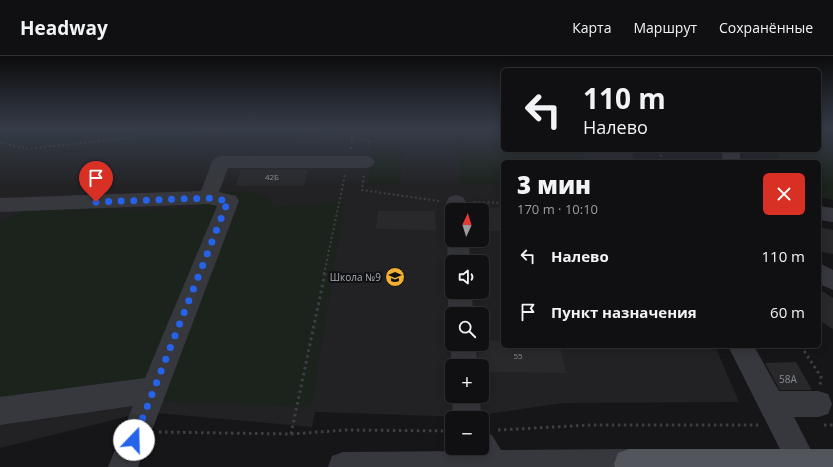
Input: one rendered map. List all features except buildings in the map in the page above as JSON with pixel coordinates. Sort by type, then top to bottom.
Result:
[{"type":"main road","points":[[629,466],[833,464]]},
{"type":"street","points":[[208,198],[221,162],[366,162]]},
{"type":"street","points":[[0,205],[208,198],[228,201],[123,467]]},
{"type":"street","points":[[821,213],[833,215]]},
{"type":"street","points":[[821,273],[833,281]]},
{"type":"street","points":[[742,348],[803,464]]},
{"type":"street","points":[[0,411],[154,390]]},
{"type":"street","points":[[777,415],[824,418]]},
{"type":"street","points":[[489,446],[629,466]]},
{"type":"street","points":[[343,467],[445,451]]},
{"type":"path","points":[[25,148],[36,148]]},
{"type":"path","points":[[350,153],[351,148]]},
{"type":"path","points":[[368,148],[362,190],[445,204]]},
{"type":"path","points":[[291,434],[347,168]]},
{"type":"path","points":[[489,204],[501,203]]},
{"type":"path","points":[[489,444],[591,425],[745,425],[777,415]]},
{"type":"path","points":[[159,432],[291,434],[346,430],[445,431]]},
{"type":"shaded area","points":[[0,148],[125,148],[0,156]]},
{"type":"shaded area","points":[[125,148],[501,148],[501,152],[632,152],[635,160],[501,160],[501,348],[716,348],[739,402],[563,403],[489,414],[489,411],[445,411],[445,416],[315,412],[312,427],[145,412],[0,448],[0,156]]},
{"type":"shaded area","points":[[373,148],[402,148],[400,185],[368,185]]},
{"type":"shaded area","points":[[457,148],[501,148],[501,152],[577,152],[580,160],[501,160],[501,184],[461,184]]},
{"type":"shaded area","points":[[821,148],[833,148],[833,200],[821,197],[821,160],[779,160],[777,152],[821,152]]},
{"type":"shaded area","points":[[247,191],[267,196],[274,207],[345,202],[311,407],[77,398],[0,424],[0,222],[27,211],[48,207],[139,210],[194,208],[213,199],[223,192]]},
{"type":"place","name":"Школа №9","points":[[395,277]]},
{"type":"route","points":[[96,202],[208,198],[228,201],[134,440]]}]
